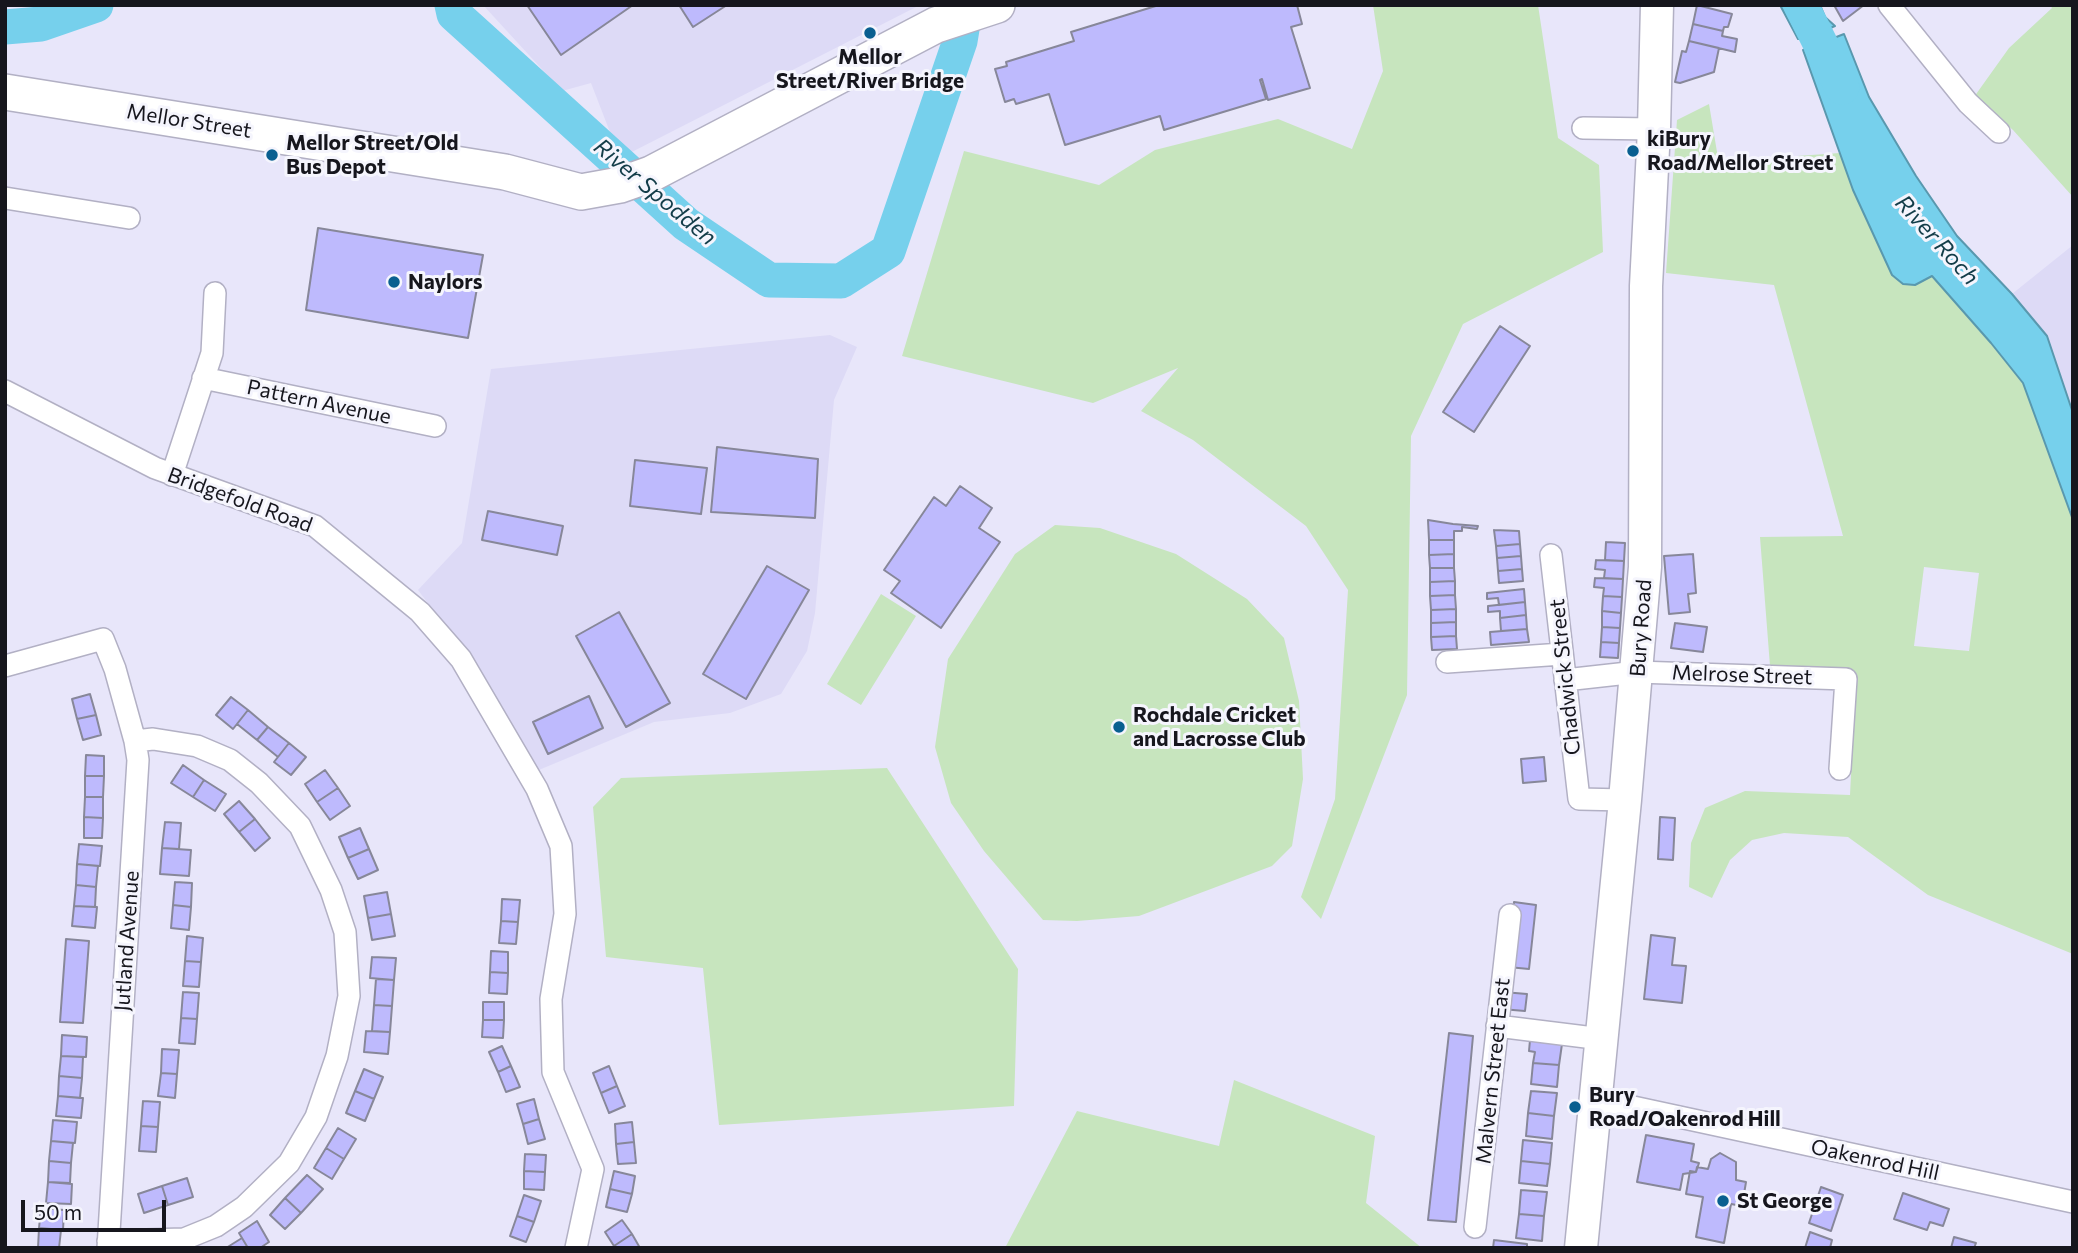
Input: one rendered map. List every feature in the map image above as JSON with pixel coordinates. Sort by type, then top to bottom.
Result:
[{"type":"main road","name":"Bury Road","points":[[1581,1248],[1645,567],[1644,374],[1657,5]]},
{"type":"main road","name":"Mellor Street","points":[[5,92],[505,172],[581,192],[620,185],[651,174],[936,25],[987,8]]},
{"type":"street","points":[[1882,9],[1968,103],[1999,132]]},
{"type":"street","points":[[1583,128],[1654,129]]},
{"type":"street","points":[[5,198],[129,218]]},
{"type":"street","points":[[172,475],[212,353],[215,293]]},
{"type":"street","name":"Pattern Avenue","points":[[204,378],[435,426]]},
{"type":"street","name":"Bridgefold Road","points":[[5,391],[155,468],[315,526],[420,612],[461,659],[537,789],[561,846],[565,914],[551,999],[553,1072],[593,1169],[576,1248]]},
{"type":"street","name":"Chadwick Street","points":[[1552,555],[1579,799],[1625,800]]},
{"type":"street","name":"Jutland Avenue","points":[[5,666],[103,639],[115,669],[135,741],[138,760],[108,1244]]},
{"type":"street","points":[[1447,662],[1562,653]]},
{"type":"street","name":"Melrose Street","points":[[1565,680],[1637,672],[1846,679],[1840,769]]},
{"type":"street","points":[[108,1244],[184,1239],[216,1226],[244,1207],[289,1163],[316,1117],[337,1056],[349,996],[345,932],[331,890],[300,826],[259,783],[230,760],[197,746],[153,739],[135,741]]},
{"type":"street","name":"Malvern Street East","points":[[1475,1227],[1510,915]]},
{"type":"street","points":[[1497,1026],[1602,1039]]},
{"type":"street","name":"Oakenrod Hill","points":[[1596,1099],[2073,1202]]},
{"type":"shaded area","points":[[483,5],[920,5],[620,158],[591,83],[562,91]]},
{"type":"shaded area","points":[[2073,245],[2073,413],[2047,336],[2012,294]]},
{"type":"shaded area","points":[[830,335],[857,347],[834,400],[815,613],[807,651],[781,694],[730,713],[654,722],[534,772],[458,643],[418,590],[462,543],[491,369]]},
{"type":"green space","points":[[1373,5],[1538,5],[1558,138],[1599,165],[1603,252],[1463,324],[1411,436],[1407,695],[1321,919],[1301,897],[1335,799],[1348,590],[1306,526],[1193,440],[1141,411],[1178,368],[1093,403],[902,356],[964,151],[1099,185],[1155,150],[1278,119],[1352,149],[1383,71]]},
{"type":"green space","points":[[2050,5],[2073,5],[2073,197],[2013,130],[1974,97],[2009,48],[2052,8]]},
{"type":"green space","points":[[1709,104],[1720,170],[1768,158],[1840,153],[1853,190],[1892,275],[1932,276],[2023,383],[2073,520],[2073,954],[1928,895],[1848,837],[1784,833],[1752,840],[1730,860],[1712,898],[1689,887],[1691,843],[1705,808],[1745,791],[1850,795],[1856,675],[1770,666],[1760,537],[1843,536],[1774,285],[1666,273],[1677,120]],"holes":[[[1924,567],[1979,573],[1969,651],[1914,646]]]},
{"type":"green space","name":"Rochdale Cricket and Lacrosse Club","points":[[1055,525],[1100,528],[1176,554],[1247,599],[1284,638],[1299,701],[1303,779],[1292,846],[1272,866],[1139,916],[1077,921],[1043,920],[984,851],[951,803],[935,747],[948,659],[1015,554]]},
{"type":"green space","points":[[881,594],[916,616],[861,705],[827,684]]},
{"type":"green space","points":[[887,768],[1018,969],[1014,1106],[719,1125],[703,968],[606,957],[593,807],[621,778]]},
{"type":"green space","points":[[1234,1080],[1375,1136],[1366,1203],[1422,1248],[1005,1248],[1077,1111],[1219,1146]]},
{"type":"water","points":[[1780,5],[1820,5],[1825,17],[1835,26],[1798,39]]},
{"type":"water","points":[[1844,34],[1869,97],[1916,176],[1957,236],[2047,336],[2073,413],[2073,520],[2023,383],[1932,276],[1915,285],[1903,284],[1892,275],[1853,190],[1803,50]]},
{"type":"building","points":[[527,5],[633,5],[561,55]]},
{"type":"building","points":[[679,5],[727,5],[693,27]]},
{"type":"building","points":[[1159,5],[1297,5],[1302,24],[1291,27],[1310,88],[1268,100],[1262,79],[1260,80],[1266,99],[1164,130],[1160,116],[1065,145],[1049,94],[1016,104],[1014,99],[1005,102],[995,69],[1007,66],[1006,62],[1074,41],[1071,32]]},
{"type":"building","points":[[1697,5],[1732,14],[1728,27],[1724,27],[1723,31],[1693,24]]},
{"type":"building","points":[[1834,5],[1864,5],[1843,21]]},
{"type":"building","points":[[1693,24],[1723,31],[1722,36],[1737,39],[1735,52],[1689,41]]},
{"type":"building","points":[[1689,41],[1719,48],[1714,72],[1680,83],[1675,82],[1682,51],[1686,52]]},
{"type":"building","name":"Naylors","points":[[318,228],[483,255],[468,338],[306,310]]},
{"type":"building","points":[[1500,326],[1530,346],[1474,432],[1443,412]]},
{"type":"building","points":[[717,447],[818,459],[815,518],[711,512]]},
{"type":"building","points":[[635,460],[707,468],[701,514],[630,506]]},
{"type":"building","points":[[960,486],[992,508],[979,528],[1000,542],[941,628],[891,593],[900,581],[884,570],[934,497],[946,506]]},
{"type":"building","points":[[488,511],[563,526],[557,555],[482,540]]},
{"type":"building","points":[[1428,520],[1478,526],[1477,529],[1462,527],[1462,531],[1454,531],[1454,540],[1429,540]]},
{"type":"building","points":[[1494,530],[1519,531],[1520,544],[1496,546]]},
{"type":"building","points":[[1429,540],[1454,540],[1454,554],[1429,555]]},
{"type":"building","points":[[1606,542],[1625,543],[1624,561],[1605,560]]},
{"type":"building","points":[[1520,544],[1521,556],[1497,558],[1496,546]]},
{"type":"building","points":[[1454,554],[1454,568],[1430,568],[1429,555]]},
{"type":"building","points":[[1693,554],[1696,593],[1688,594],[1690,612],[1669,614],[1664,556]]},
{"type":"building","points":[[1521,556],[1522,569],[1498,571],[1497,558]]},
{"type":"building","points":[[1596,560],[1624,561],[1623,579],[1604,578],[1605,570],[1595,569]]},
{"type":"building","points":[[767,566],[809,590],[746,699],[703,674]]},
{"type":"building","points":[[1430,568],[1454,568],[1455,581],[1430,582]]},
{"type":"building","points":[[1522,569],[1523,581],[1499,583],[1498,571]]},
{"type":"building","points":[[1595,578],[1623,579],[1622,597],[1603,596],[1604,588],[1594,587]]},
{"type":"building","points":[[1455,581],[1455,595],[1430,596],[1430,582]]},
{"type":"building","points":[[1524,589],[1525,602],[1499,605],[1498,598],[1487,599],[1487,593]]},
{"type":"building","points":[[1455,595],[1456,609],[1431,610],[1430,596]]},
{"type":"building","points":[[1603,596],[1622,597],[1621,613],[1602,611]]},
{"type":"building","points":[[1525,602],[1526,615],[1500,618],[1500,611],[1488,612],[1488,606]]},
{"type":"building","points":[[1456,609],[1456,622],[1431,623],[1431,610]]},
{"type":"building","points":[[1602,611],[1621,613],[1620,628],[1602,627]]},
{"type":"building","points":[[619,612],[670,703],[626,727],[576,636]]},
{"type":"building","points":[[1526,615],[1527,629],[1501,631],[1500,618]]},
{"type":"building","points":[[1456,622],[1456,636],[1431,637],[1431,623]]},
{"type":"building","points":[[1675,623],[1707,627],[1703,652],[1671,648]]},
{"type":"building","points":[[1602,627],[1620,628],[1619,643],[1601,642]]},
{"type":"building","points":[[1527,629],[1529,642],[1491,645],[1490,632]]},
{"type":"building","points":[[1456,636],[1457,649],[1432,650],[1431,637]]},
{"type":"building","points":[[1601,642],[1619,643],[1618,658],[1600,657]]},
{"type":"building","points":[[90,694],[96,715],[77,719],[72,699]]},
{"type":"building","points":[[589,696],[603,728],[548,754],[533,722]]},
{"type":"building","points":[[231,697],[248,710],[233,729],[216,715]]},
{"type":"building","points":[[248,710],[268,727],[257,740],[237,724]]},
{"type":"building","points":[[96,715],[101,735],[83,740],[77,719]]},
{"type":"building","points":[[268,727],[289,743],[278,757],[257,740]]},
{"type":"building","points":[[289,743],[306,757],[291,775],[274,762]]},
{"type":"building","points":[[86,755],[104,756],[104,776],[85,776]]},
{"type":"building","points":[[1544,757],[1546,781],[1523,783],[1521,759]]},
{"type":"building","points":[[183,765],[204,780],[193,797],[171,783]]},
{"type":"building","points":[[325,770],[338,788],[317,802],[305,784]]},
{"type":"building","points":[[85,776],[104,776],[103,797],[85,797]]},
{"type":"building","points":[[204,780],[226,794],[215,811],[193,797]]},
{"type":"building","points":[[338,788],[350,806],[330,820],[317,802]]},
{"type":"building","points":[[85,797],[103,797],[103,818],[84,817]]},
{"type":"building","points":[[239,801],[255,819],[239,832],[224,814]]},
{"type":"building","points":[[84,817],[103,818],[102,838],[84,838]]},
{"type":"building","points":[[1660,817],[1675,818],[1673,860],[1658,859]]},
{"type":"building","points":[[255,819],[270,838],[255,851],[239,832]]},
{"type":"building","points":[[165,822],[181,823],[179,849],[162,848]]},
{"type":"building","points":[[360,828],[369,849],[348,858],[339,837]]},
{"type":"building","points":[[79,844],[102,846],[100,866],[77,864]]},
{"type":"building","points":[[162,848],[191,850],[189,876],[160,874]]},
{"type":"building","points":[[369,849],[378,870],[358,879],[348,858]]},
{"type":"building","points":[[77,864],[98,866],[96,887],[76,885]]},
{"type":"building","points":[[175,882],[192,883],[191,907],[173,905]]},
{"type":"building","points":[[76,885],[96,887],[95,907],[74,906]]},
{"type":"building","points":[[387,892],[391,914],[368,918],[364,896]]},
{"type":"building","points":[[502,899],[520,900],[518,922],[501,921]]},
{"type":"building","points":[[1514,902],[1536,905],[1529,969],[1508,967]]},
{"type":"building","points":[[173,905],[191,907],[189,930],[171,928]]},
{"type":"building","points":[[74,906],[97,907],[95,928],[72,926]]},
{"type":"building","points":[[391,914],[395,936],[372,940],[368,918]]},
{"type":"building","points":[[501,921],[518,922],[516,944],[499,943]]},
{"type":"building","points":[[1651,935],[1675,938],[1672,965],[1686,966],[1682,1003],[1644,999]]},
{"type":"building","points":[[187,936],[203,938],[201,962],[185,961]]},
{"type":"building","points":[[66,939],[89,941],[83,1023],[60,1022]]},
{"type":"building","points":[[491,951],[508,952],[508,973],[490,972]]},
{"type":"building","points":[[372,957],[396,958],[394,980],[370,978]]},
{"type":"building","points":[[185,961],[201,962],[199,987],[183,986]]},
{"type":"building","points":[[490,972],[508,973],[507,994],[489,993]]},
{"type":"building","points":[[376,979],[394,980],[392,1006],[374,1005]]},
{"type":"building","points":[[183,992],[199,993],[197,1019],[181,1018]]},
{"type":"building","points":[[1503,992],[1527,994],[1525,1011],[1501,1009]]},
{"type":"building","points":[[483,1002],[504,1002],[504,1020],[483,1020]]},
{"type":"building","points":[[374,1005],[392,1006],[390,1032],[372,1031]]},
{"type":"building","points":[[181,1018],[197,1019],[195,1044],[179,1043]]},
{"type":"building","points":[[483,1020],[504,1020],[503,1038],[482,1037]]},
{"type":"building","points":[[366,1031],[390,1032],[388,1054],[364,1052]]},
{"type":"building","points":[[1449,1033],[1473,1036],[1456,1222],[1428,1220]]},
{"type":"building","points":[[62,1035],[87,1037],[86,1057],[61,1056]]},
{"type":"building","points":[[1530,1040],[1562,1044],[1559,1065],[1533,1063],[1535,1052],[1529,1051]]},
{"type":"building","points":[[502,1046],[511,1066],[498,1072],[489,1052]]},
{"type":"building","points":[[162,1049],[179,1050],[177,1074],[161,1073]]},
{"type":"building","points":[[61,1056],[83,1057],[82,1078],[59,1076]]},
{"type":"building","points":[[1533,1063],[1559,1065],[1557,1087],[1531,1084]]},
{"type":"building","points":[[511,1066],[520,1087],[506,1092],[498,1072]]},
{"type":"building","points":[[609,1066],[617,1086],[601,1093],[593,1073]]},
{"type":"building","points":[[364,1069],[383,1077],[374,1099],[355,1091]]},
{"type":"building","points":[[161,1073],[177,1074],[175,1098],[158,1096]]},
{"type":"building","points":[[59,1076],[82,1078],[80,1098],[58,1096]]},
{"type":"building","points":[[617,1086],[625,1106],[609,1113],[601,1093]]},
{"type":"building","points":[[355,1091],[374,1099],[365,1121],[346,1113]]},
{"type":"building","points":[[1531,1091],[1557,1093],[1554,1116],[1528,1113]]},
{"type":"building","points":[[58,1096],[83,1098],[81,1118],[56,1116]]},
{"type":"building","points":[[534,1099],[539,1119],[523,1124],[517,1104]]},
{"type":"building","points":[[143,1101],[160,1102],[158,1127],[141,1126]]},
{"type":"building","points":[[1528,1113],[1554,1116],[1552,1139],[1526,1136]]},
{"type":"building","points":[[539,1119],[545,1139],[528,1144],[523,1124]]},
{"type":"building","points":[[53,1120],[77,1122],[75,1143],[51,1141]]},
{"type":"building","points":[[632,1122],[634,1142],[616,1144],[615,1124]]},
{"type":"building","points":[[141,1126],[158,1127],[156,1152],[139,1151]]},
{"type":"building","points":[[338,1128],[356,1139],[344,1159],[326,1148]]},
{"type":"building","points":[[1646,1135],[1694,1144],[1691,1161],[1699,1163],[1696,1172],[1683,1174],[1680,1190],[1637,1182]]},
{"type":"building","points":[[1523,1140],[1552,1143],[1550,1164],[1521,1161]]},
{"type":"building","points":[[51,1141],[73,1143],[71,1163],[49,1161]]},
{"type":"building","points":[[634,1142],[636,1163],[618,1164],[616,1144]]},
{"type":"building","points":[[326,1148],[344,1159],[332,1179],[314,1168]]},
{"type":"building","name":"St George","points":[[1720,1153],[1736,1162],[1736,1180],[1746,1182],[1742,1206],[1731,1204],[1724,1243],[1696,1237],[1703,1197],[1686,1194],[1690,1171],[1696,1172],[1697,1167],[1708,1169],[1711,1159]]},
{"type":"building","points":[[525,1154],[546,1155],[545,1172],[524,1171]]},
{"type":"building","points":[[49,1161],[71,1163],[70,1183],[48,1182]]},
{"type":"building","points":[[1521,1161],[1550,1164],[1547,1186],[1519,1183]]},
{"type":"building","points":[[524,1171],[545,1172],[544,1190],[524,1189]]},
{"type":"building","points":[[614,1171],[635,1176],[632,1194],[610,1189]]},
{"type":"building","points":[[307,1175],[323,1189],[301,1213],[285,1198]]},
{"type":"building","points":[[187,1178],[193,1197],[168,1205],[162,1186]]},
{"type":"building","points":[[48,1182],[72,1184],[71,1204],[46,1203]]},
{"type":"building","points":[[162,1186],[168,1205],[144,1213],[138,1194]]},
{"type":"building","points":[[1821,1187],[1843,1195],[1831,1231],[1809,1223]]},
{"type":"building","points":[[610,1189],[632,1194],[627,1212],[606,1207]]},
{"type":"building","points":[[1521,1190],[1547,1192],[1544,1216],[1519,1214]]},
{"type":"building","points":[[1903,1193],[1949,1209],[1943,1226],[1930,1222],[1927,1230],[1894,1219]]},
{"type":"building","points":[[524,1195],[541,1201],[534,1222],[517,1216]]},
{"type":"building","points":[[285,1198],[301,1213],[285,1229],[270,1215]]},
{"type":"building","points":[[41,1208],[64,1210],[63,1230],[39,1228]]},
{"type":"building","points":[[1519,1214],[1544,1216],[1542,1241],[1516,1238]]},
{"type":"building","points":[[517,1216],[534,1222],[526,1242],[510,1236]]},
{"type":"building","points":[[622,1220],[632,1234],[614,1246],[605,1232]]},
{"type":"building","points":[[257,1221],[269,1242],[260,1248],[248,1248],[239,1233]]},
{"type":"building","points":[[39,1228],[61,1230],[59,1248],[38,1248]]},
{"type":"building","points":[[1810,1232],[1832,1240],[1830,1248],[1805,1248]]},
{"type":"building","points":[[632,1234],[640,1248],[615,1248],[614,1246]]},
{"type":"building","points":[[1954,1237],[1976,1243],[1974,1248],[1951,1248]]},
{"type":"building","points":[[242,1238],[248,1248],[226,1248]]},
{"type":"building","points":[[1494,1240],[1527,1244],[1527,1248],[1493,1248]]},
{"type":"waterway","name":"River Spodden","points":[[5,27],[41,24],[96,5]]},
{"type":"waterway","name":"River Spodden","points":[[452,5],[454,14],[686,224],[769,280],[841,281],[888,251],[960,41],[966,5]]},
{"type":"waterway","name":"River Roch","points":[[1801,5],[1842,87]]},
{"type":"place","name":"Mellor Street/River Bridge","points":[[870,33]]},
{"type":"place","name":"kiBury Road/Mellor Street","points":[[1633,151]]},
{"type":"place","name":"Mellor Street/Old Bus Depot","points":[[272,155]]},
{"type":"place","name":"Naylors","points":[[394,282]]},
{"type":"place","name":"Rochdale Cricket and Lacrosse Club","points":[[1119,727]]},
{"type":"place","name":"Bury Road/Oakenrod Hill","points":[[1575,1107]]},
{"type":"place","name":"St George","points":[[1723,1201]]}]
